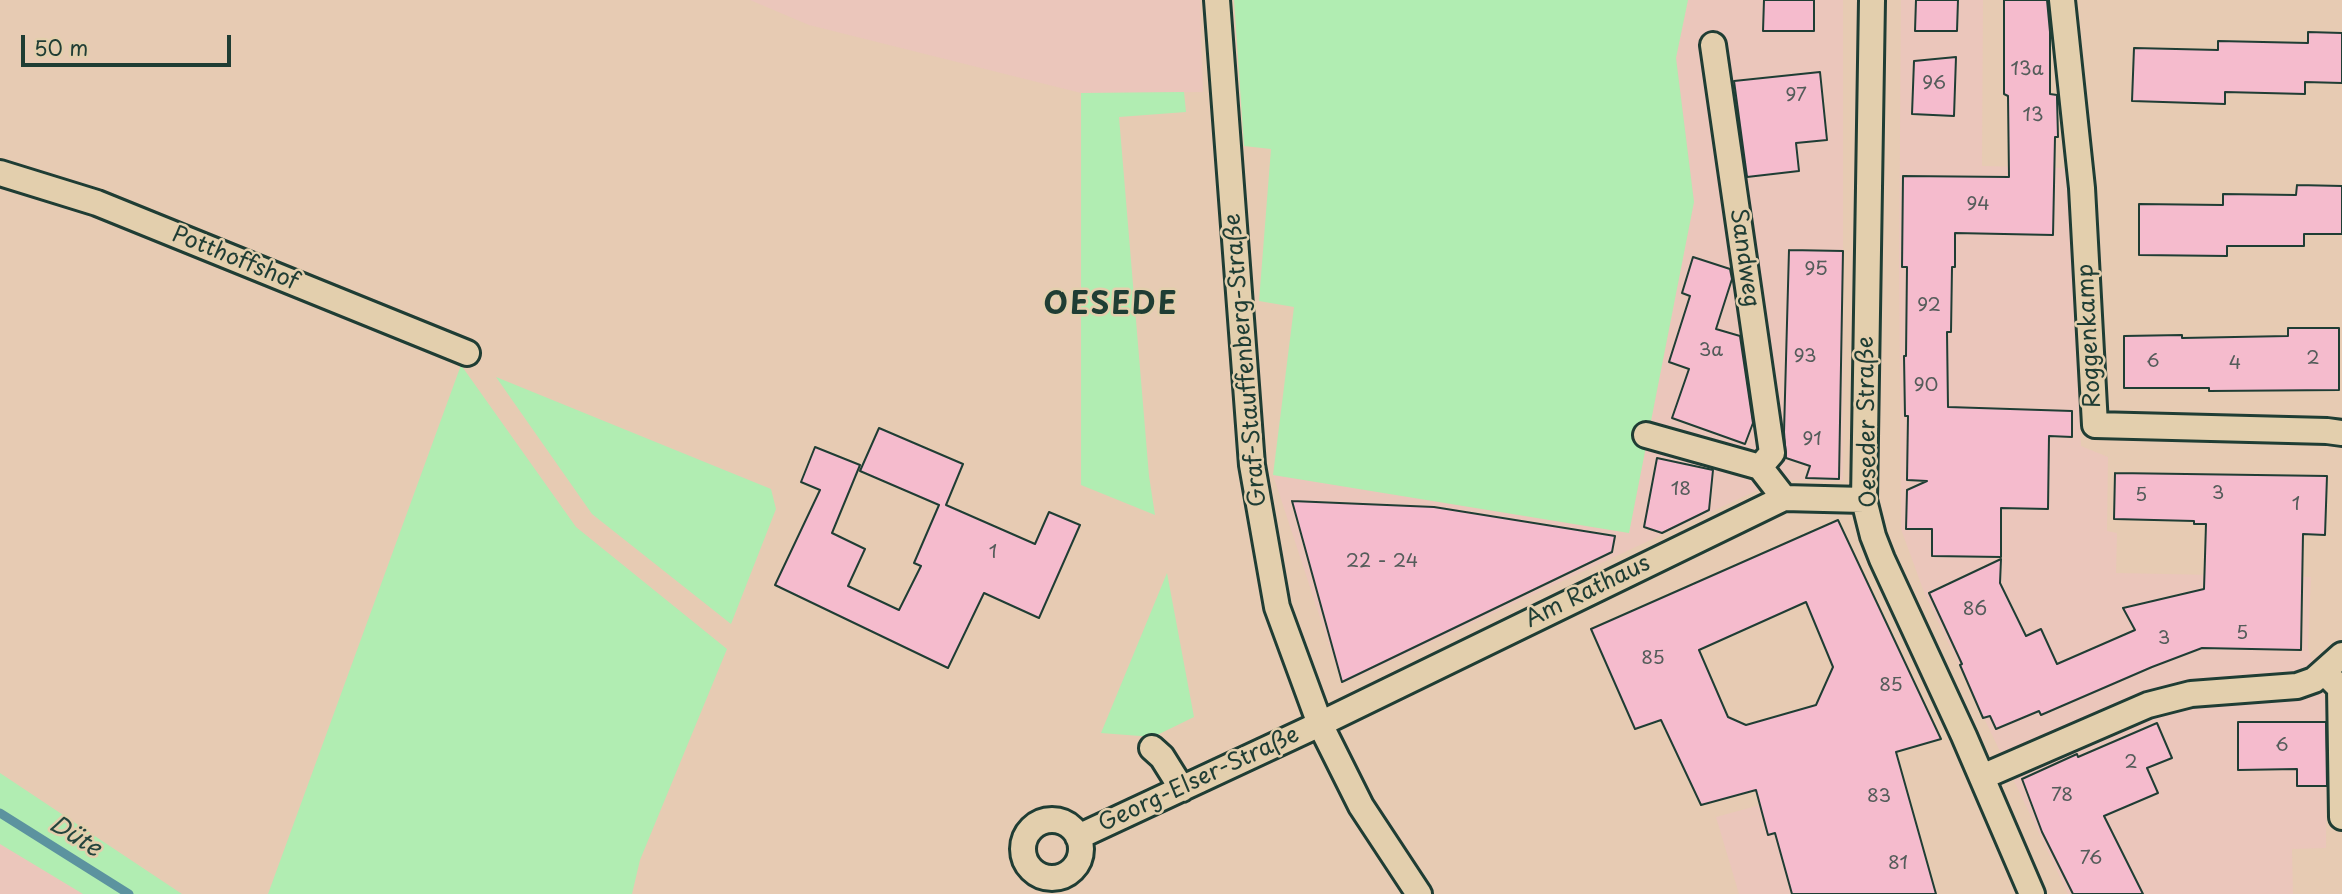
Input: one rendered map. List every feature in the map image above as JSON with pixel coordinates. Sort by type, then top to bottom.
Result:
[{"type":"street","name":"Graf-Stauffenberg-Straße","points":[[1217,0],[1252,464],[1277,607],[1320,724],[1361,806],[1419,894]]},
{"type":"street","name":"Oeseder Straße","points":[[1872,0],[1864,500],[1882,559],[2032,894]]},
{"type":"street","name":"Roggenkamp","points":[[2063,0],[2081,176],[2095,425],[2342,433]]},
{"type":"street","name":"Sandweg","points":[[1713,45],[1772,453],[1760,467]]},
{"type":"street","name":"Potthoffshof","points":[[0,173],[97,203],[467,353]]},
{"type":"street","points":[[1646,435],[1760,467],[1784,498]]},
{"type":"street","name":"Am Rathaus","points":[[1320,724],[1784,498],[1864,500]]},
{"type":"street","points":[[1982,778],[2148,705],[2191,694],[2297,686],[2314,680],[2333,664],[2340,688],[2342,817]]},
{"type":"street","name":"Georg-Elser-Straße","points":[[1078,837],[1320,724]]},
{"type":"street","points":[[1152,748],[1182,789]]},
{"type":"street","points":[[1046,821],[1064,823],[1078,837],[1081,845],[1077,862],[1059,886],[1029,868],[1023,849],[1025,839],[1037,824],[1046,821]]},
{"type":"shaded area","points":[[750,0],[1200,0],[1203,92],[1081,93],[809,25]]},
{"type":"shaded area","points":[[1688,0],[1843,0],[1843,481],[1779,480],[1342,684],[1273,475],[1629,533],[1694,202],[1676,58]]},
{"type":"shaded area","points":[[1901,0],[1983,0],[1982,166],[2068,168],[2081,446],[2108,457],[2107,531],[2117,533],[2116,573],[2311,577],[2308,648],[2327,704],[2326,848],[2292,849],[2293,894],[2068,894],[1924,592],[1901,529]]},
{"type":"shaded area","points":[[1760,805],[1936,894],[1739,894],[1716,817]]},
{"type":"shaded area","points":[[0,844],[83,894],[0,894]]},
{"type":"green space","points":[[1234,0],[1688,0],[1676,58],[1694,202],[1629,533],[1273,475],[1294,307],[1259,301],[1271,149],[1244,146]]},
{"type":"green space","points":[[1184,92],[1186,112],[1119,117],[1149,476],[1155,515],[1081,485],[1081,93]]},
{"type":"green space","points":[[461,365],[576,527],[727,649],[640,860],[632,894],[268,894]]},
{"type":"green space","points":[[496,377],[771,489],[776,509],[731,624],[592,514]]},
{"type":"green space","points":[[1167,573],[1194,717],[1153,737],[1101,733]]},
{"type":"green space","points":[[0,773],[182,894],[83,894],[0,844]]},
{"type":"building","points":[[1764,0],[1814,0],[1814,31],[1763,31]]},
{"type":"building","points":[[1916,0],[1958,0],[1957,31],[1915,31]]},
{"type":"building","points":[[2004,0],[2047,0],[2050,94],[2057,95],[2058,137],[2055,137],[2053,235],[1955,233],[1951,332],[1947,332],[1948,407],[2072,411],[2072,437],[2049,436],[2048,509],[2001,508],[2001,557],[1932,556],[1932,529],[1906,529],[1907,490],[1927,481],[1907,480],[1908,416],[1905,416],[1904,356],[1907,267],[1902,267],[1903,176],[2009,177],[2008,96],[2004,94]]},
{"type":"building","points":[[2308,32],[2342,33],[2342,83],[2305,82],[2305,94],[2225,92],[2225,104],[2132,101],[2134,48],[2218,50],[2218,41],[2308,43]]},
{"type":"building","points":[[1956,57],[1954,116],[1912,114],[1914,61]]},
{"type":"building","points":[[1820,72],[1827,140],[1796,143],[1799,171],[1747,177],[1734,81]]},
{"type":"building","points":[[2297,185],[2342,186],[2342,234],[2304,234],[2304,246],[2227,246],[2227,256],[2139,255],[2139,204],[2223,205],[2223,194],[2296,195]]},
{"type":"building","points":[[1789,250],[1843,251],[1839,479],[1806,478],[1810,466],[1786,458],[1784,432]]},
{"type":"building","points":[[1693,257],[1730,269],[1732,279],[1716,329],[1740,336],[1753,423],[1745,444],[1672,418],[1689,369],[1669,362],[1690,296],[1682,293]]},
{"type":"building","points":[[2288,328],[2339,328],[2339,390],[2209,391],[2209,388],[2124,388],[2124,336],[2288,336]]},
{"type":"building","points":[[879,428],[963,464],[946,505],[1035,544],[1049,512],[1080,525],[1039,618],[984,593],[948,668],[775,585],[820,490],[801,482],[815,447],[860,465],[832,533],[865,549],[848,586],[899,610],[921,566],[914,563],[939,505],[860,471]]},
{"type":"building","points":[[1657,458],[1713,470],[1709,510],[1662,533],[1644,527]]},
{"type":"building","points":[[2115,473],[2327,476],[2325,535],[2303,534],[2301,650],[2202,648],[2041,715],[2039,711],[1996,729],[1990,716],[1983,718],[1960,665],[1962,664],[1929,593],[2001,559],[2000,583],[2026,636],[2041,629],[2057,664],[2135,630],[2123,608],[2204,589],[2206,524],[2194,524],[2194,521],[2114,519]]},
{"type":"building","points":[[1292,501],[1434,507],[1615,536],[1612,552],[1342,682]]},
{"type":"building","points":[[1838,520],[1941,739],[1896,752],[1936,894],[1792,894],[1775,833],[1768,835],[1756,790],[1701,805],[1661,720],[1635,729],[1591,629]],"holes":[[[1806,602],[1833,667],[1816,705],[1746,725],[1728,717],[1699,650]]]},
{"type":"building","points":[[2238,722],[2326,722],[2327,786],[2297,786],[2297,769],[2238,770]]},
{"type":"building","points":[[2157,723],[2172,758],[2147,768],[2158,793],[2104,816],[2143,894],[2073,894],[2042,832],[2022,779]]},
{"type":"waterway","name":"Düte","points":[[0,813],[129,894]]},
{"type":"district","name":"OESEDE","points":[[1111,306]]}]
